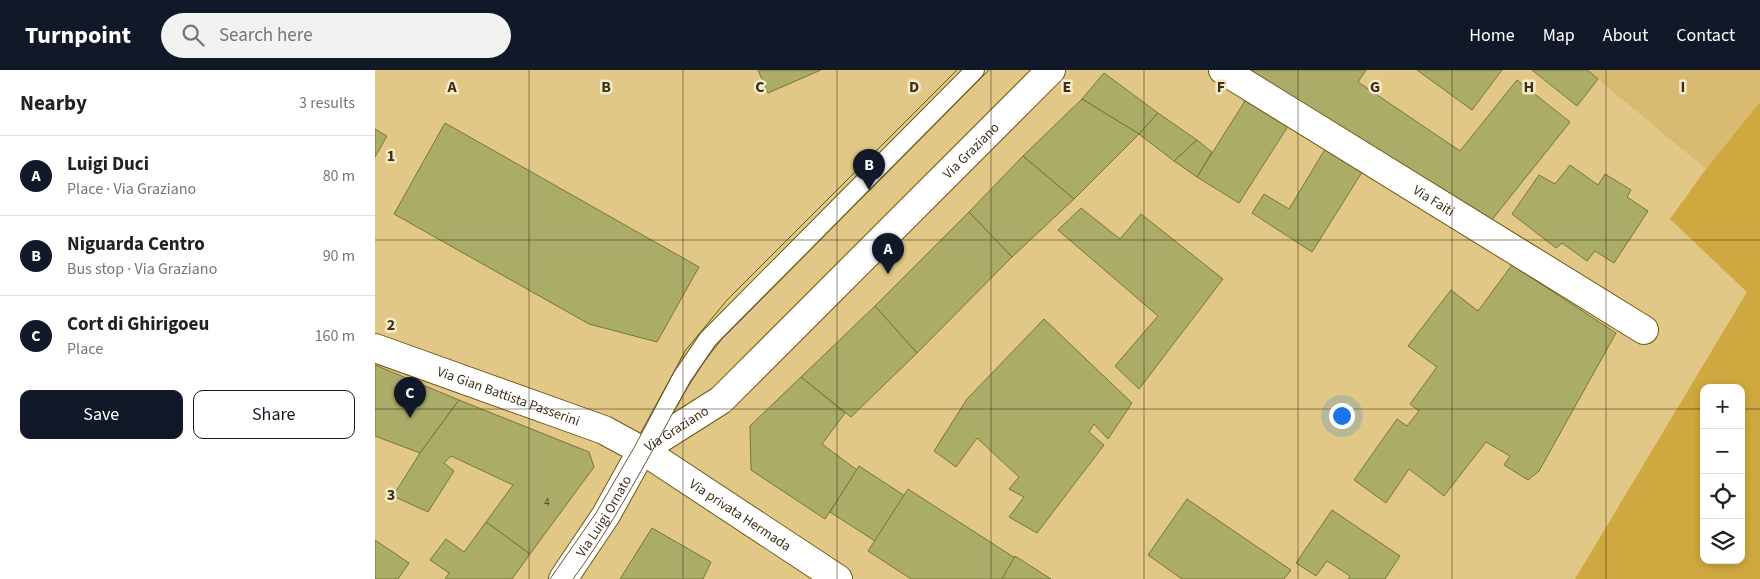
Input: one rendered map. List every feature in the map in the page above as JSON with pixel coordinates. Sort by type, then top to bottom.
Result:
[{"type":"street","name":"Via Graziano","points":[[642,450],[721,400],[1051,70]]},
{"type":"street","name":"Via Faiti","points":[[1223,70],[1643,330]]},
{"type":"street","name":"Via Gian Battista Passerini","points":[[375,348],[604,430],[642,450]]},
{"type":"street","name":"Via Luigi Ornato","points":[[563,579],[606,515],[642,450]]},
{"type":"street","name":"Via privata Hermada","points":[[642,450],[838,579]]},
{"type":"lane","name":"Via Graziano","points":[[642,450],[682,377],[707,339],[975,70]]},
{"type":"shaded area","points":[[1587,70],[1760,70],[1760,102],[1706,169]]},
{"type":"shaded area","points":[[1760,102],[1760,579],[1575,579],[1747,292],[1670,219],[1706,169]]},
{"type":"building","points":[[758,70],[821,70],[768,93]]},
{"type":"building","points":[[1242,70],[1366,70],[1358,82],[1460,151],[1517,80],[1570,122],[1487,226]]},
{"type":"building","points":[[1417,70],[1502,70],[1472,110]]},
{"type":"building","points":[[1532,70],[1587,70],[1598,79],[1577,106]]},
{"type":"building","points":[[1104,73],[1158,113],[1139,134],[1082,99]]},
{"type":"building","points":[[1250,93],[1292,120],[1239,203],[1197,177]]},
{"type":"building","points":[[1082,99],[1139,134],[1074,199],[1023,156]]},
{"type":"building","points":[[1158,113],[1197,140],[1174,161],[1139,134]]},
{"type":"building","points":[[445,123],[699,267],[657,342],[589,324],[394,214]]},
{"type":"building","points":[[375,129],[387,136],[375,157]]},
{"type":"building","points":[[1197,140],[1212,152],[1197,177],[1174,161]]},
{"type":"building","points":[[1327,146],[1364,169],[1312,252],[1252,213],[1264,194],[1289,209]]},
{"type":"building","points":[[1023,156],[1074,199],[1012,257],[969,212]]},
{"type":"building","points":[[1570,165],[1598,185],[1605,174],[1631,190],[1627,197],[1648,211],[1614,263],[1595,251],[1587,261],[1562,243],[1556,248],[1512,214],[1539,175],[1555,184]]},
{"type":"building","points":[[1081,208],[1120,239],[1141,214],[1223,279],[1139,389],[1115,366],[1158,316],[1058,230]]},
{"type":"building","points":[[969,212],[1012,257],[917,353],[875,306]]},
{"type":"building","points":[[1512,265],[1616,333],[1539,471],[1528,480],[1504,465],[1510,456],[1486,442],[1444,496],[1409,469],[1386,503],[1354,480],[1397,419],[1407,426],[1419,411],[1410,404],[1437,367],[1408,346],[1451,290],[1478,311]]},
{"type":"building","points":[[875,306],[917,353],[851,417],[801,377]]},
{"type":"building","points":[[1044,319],[1132,403],[1108,439],[1094,424],[1089,432],[1104,445],[1037,533],[1009,517],[1024,497],[1009,489],[1019,477],[977,438],[956,467],[934,451],[967,399]]},
{"type":"building","points":[[375,365],[459,400],[420,453],[375,436]]},
{"type":"building","points":[[801,377],[845,413],[822,444],[857,470],[825,519],[751,470],[750,426]]},
{"type":"building","points":[[459,400],[589,452],[594,467],[530,554],[486,522],[513,485],[451,456],[444,463],[454,471],[428,512],[393,496],[420,453]]},
{"type":"building","points":[[859,466],[905,496],[875,541],[830,512]]},
{"type":"building","points":[[908,489],[1015,558],[1002,579],[911,579],[868,551]]},
{"type":"building","points":[[1187,499],[1291,570],[1284,579],[1182,579],[1148,555]]},
{"type":"building","points":[[1332,510],[1400,556],[1385,579],[1348,579],[1350,576],[1327,561],[1316,576],[1296,563]]},
{"type":"building","points":[[486,522],[530,554],[512,579],[445,579],[449,573],[430,560],[446,539],[464,552]]},
{"type":"building","points":[[652,528],[711,562],[703,579],[620,579]]},
{"type":"building","points":[[375,540],[409,563],[398,579],[375,579]]},
{"type":"building","points":[[1015,556],[1051,579],[1002,579]]},
{"type":"tram line","points":[[550,579],[596,513],[635,446],[685,351],[727,300],[957,70]]},
{"type":"tram line","points":[[573,579],[632,487],[675,410],[711,352],[989,70]]},
{"type":"place","name":"Niguarda Centro","points":[[869,190]]},
{"type":"place","name":"Luigi Duci","points":[[888,274]]},
{"type":"place","name":"Cort di Ghirigoeu","points":[[410,418]]}]
